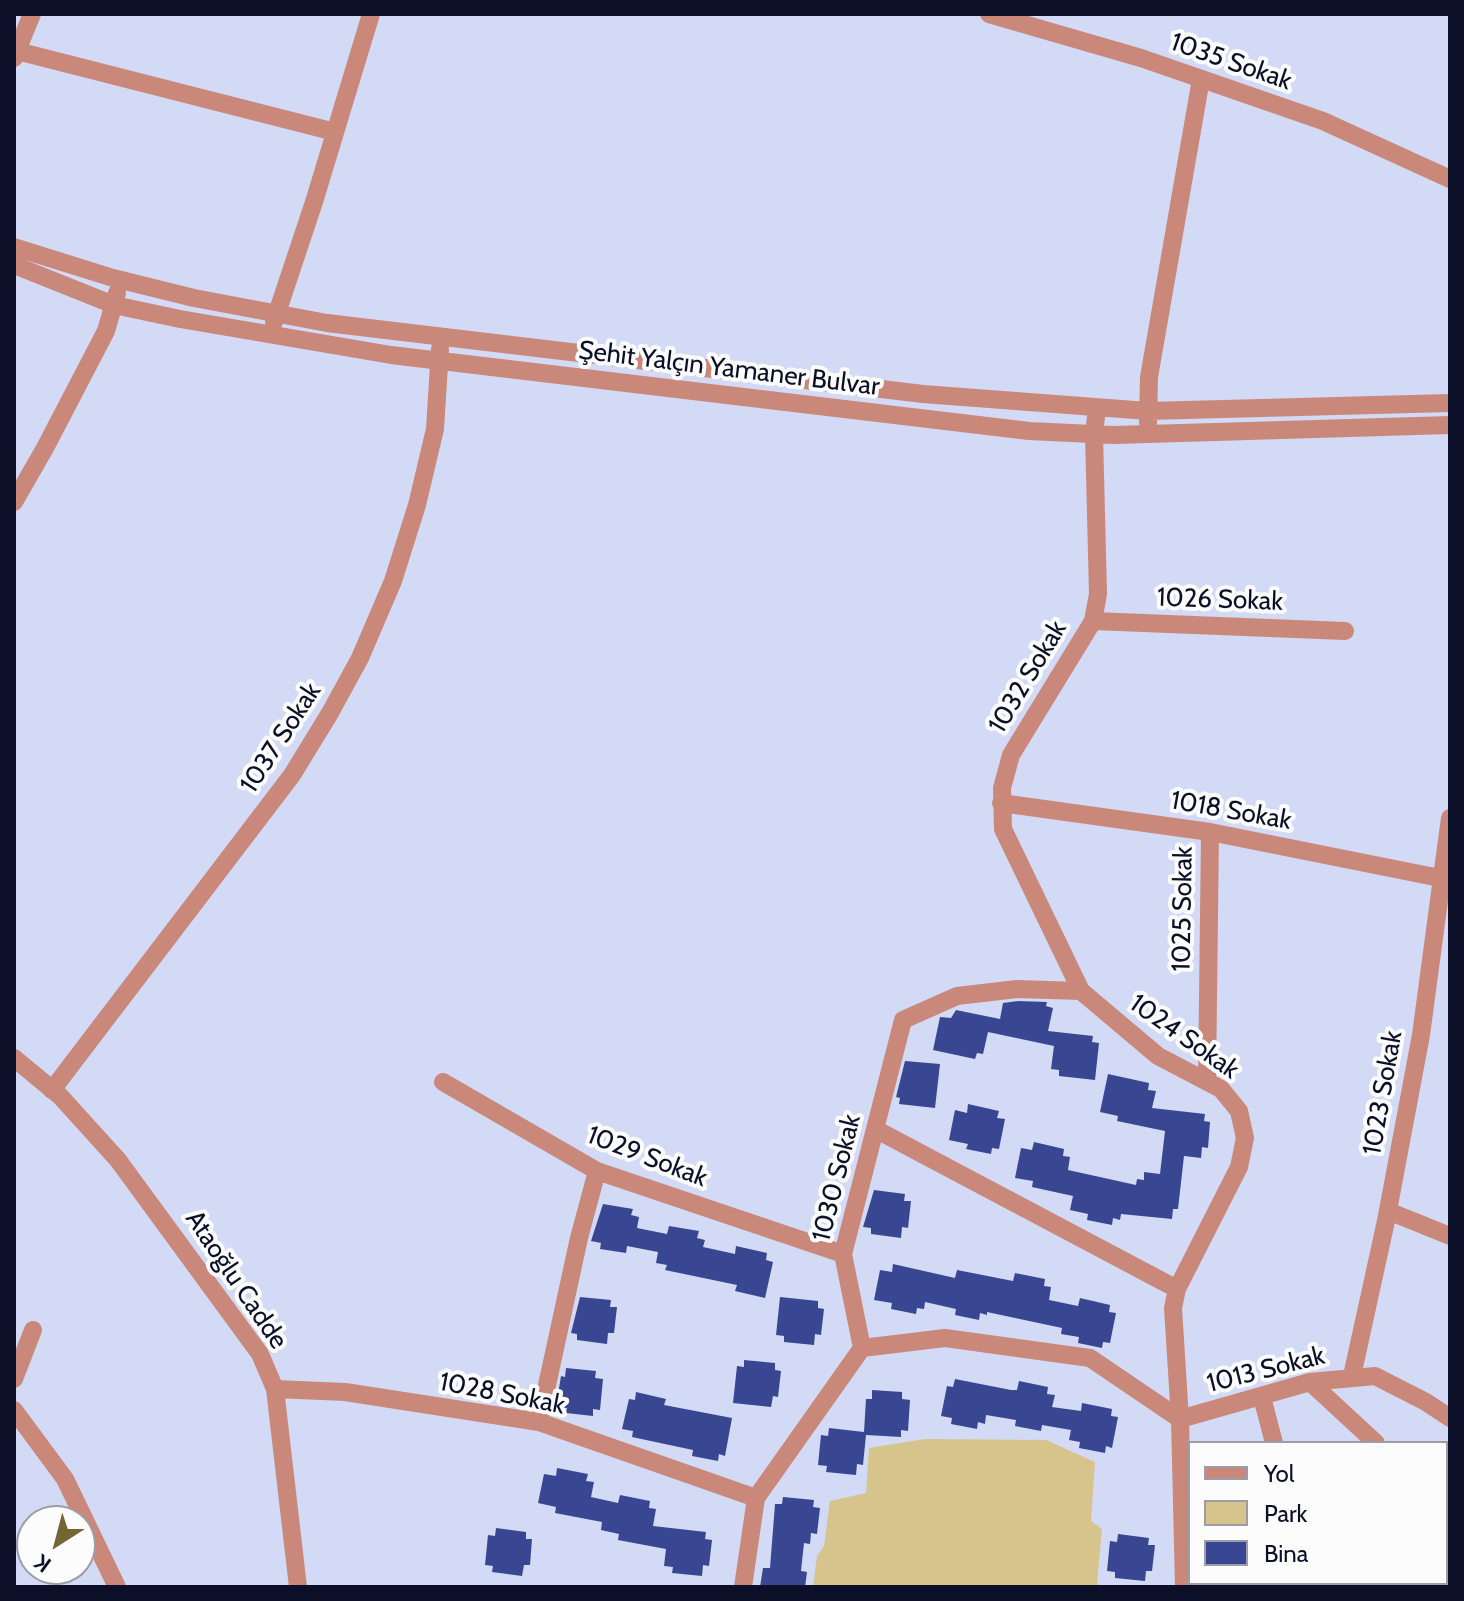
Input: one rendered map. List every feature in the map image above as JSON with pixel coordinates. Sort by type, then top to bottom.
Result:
[{"type":"street","points":[[32,14],[15,55],[335,132]]},
{"type":"street","points":[[271,333],[371,14]]},
{"type":"street","name":"1035 Sokak","points":[[989,14],[1141,58],[1323,121],[1450,179]]},
{"type":"street","points":[[1147,434],[1149,377],[1201,79]]},
{"type":"street","points":[[14,247],[121,280],[194,298],[327,323],[923,394],[1148,411],[1450,403]]},
{"type":"street","name":"Şehit Yalçın Yamaner Bulvar","points":[[14,265],[114,305],[391,355],[1029,431],[1147,434],[1450,425]]},
{"type":"street","points":[[17,490],[106,331],[121,280]]},
{"type":"street","name":"1037 Sokak","points":[[52,1090],[292,775],[360,658],[393,581],[417,505],[435,429],[442,337]]},
{"type":"street","name":"1032 Sokak","points":[[1001,803],[1011,755],[1093,621],[1098,594],[1094,434],[1097,408]]},
{"type":"street","name":"1026 Sokak","points":[[1093,621],[1345,631]]},
{"type":"street","name":"1018 Sokak","points":[[1001,803],[1210,832],[1446,879]]},
{"type":"street","name":"1024 Sokak","points":[[1001,803],[1003,829],[1081,991],[1158,1056],[1221,1089],[1239,1111],[1245,1138],[1239,1167],[1226,1197],[1190,1259],[1177,1289],[1173,1308],[1180,1419],[1184,1587]]},
{"type":"street","name":"1023 Sokak","points":[[1352,1376],[1388,1211],[1421,1035],[1446,879],[1450,818]]},
{"type":"street","name":"1025 Sokak","points":[[1207,1082],[1210,832]]},
{"type":"street","name":"1030 Sokak","points":[[862,1348],[843,1254],[903,1020],[957,996],[1017,989],[1081,991]]},
{"type":"street","name":"Ataoğlu Cadde","points":[[14,1058],[52,1090],[118,1160],[260,1354],[275,1389],[298,1587]]},
{"type":"street","name":"1029 Sokak","points":[[443,1082],[597,1171],[843,1254]]},
{"type":"street","points":[[875,1129],[1177,1289]]},
{"type":"street","points":[[539,1422],[579,1238],[597,1171]]},
{"type":"street","points":[[1388,1211],[1450,1236]]},
{"type":"street","points":[[14,1379],[33,1330]]},
{"type":"street","points":[[743,1587],[756,1498],[862,1348],[945,1338],[1090,1358],[1180,1419]]},
{"type":"street","name":"1013 Sokak","points":[[1180,1419],[1310,1382],[1352,1376],[1375,1376],[1450,1418]]},
{"type":"street","points":[[1310,1382],[1374,1441]]},
{"type":"street","name":"1028 Sokak","points":[[275,1389],[345,1392],[539,1422],[756,1498]]},
{"type":"street","points":[[1262,1397],[1273,1441]]},
{"type":"street","points":[[14,1410],[65,1479],[117,1587]]},
{"type":"green space","points":[[925,1439],[1046,1440],[1095,1462],[1091,1521],[1102,1529],[1097,1583],[1101,1587],[813,1587],[817,1556],[824,1546],[830,1501],[866,1493],[869,1448]]},
{"type":"building","points":[[1047,1002],[1046,1006],[1053,1008],[1048,1031],[1093,1036],[1092,1042],[1099,1043],[1095,1080],[1059,1076],[1059,1070],[1051,1069],[1054,1046],[988,1032],[983,1054],[977,1053],[975,1059],[933,1050],[940,1017],[951,1018],[956,1010],[1000,1019],[1003,1003]]},
{"type":"building","points":[[905,1061],[940,1064],[935,1108],[899,1104],[900,1098],[896,1097]]},
{"type":"building","points":[[1108,1074],[1149,1083],[1148,1090],[1156,1091],[1152,1108],[1205,1114],[1204,1121],[1210,1122],[1208,1148],[1202,1147],[1201,1158],[1184,1156],[1178,1209],[1173,1209],[1172,1219],[1121,1214],[1120,1220],[1113,1218],[1112,1225],[1087,1220],[1088,1214],[1070,1210],[1073,1196],[1032,1187],[1033,1181],[1015,1178],[1021,1148],[1032,1150],[1034,1142],[1064,1149],[1063,1156],[1070,1157],[1068,1170],[1136,1185],[1137,1179],[1144,1180],[1144,1172],[1160,1174],[1165,1131],[1117,1121],[1118,1116],[1100,1112]]},
{"type":"building","points":[[968,1104],[999,1111],[997,1118],[1005,1119],[999,1149],[992,1148],[991,1154],[966,1149],[968,1144],[949,1140],[955,1110],[967,1113]]},
{"type":"building","points":[[874,1190],[905,1194],[904,1201],[911,1201],[908,1228],[902,1227],[901,1238],[871,1234],[871,1228],[863,1227]]},
{"type":"building","points":[[603,1204],[633,1209],[631,1215],[639,1217],[637,1228],[667,1234],[669,1226],[699,1231],[697,1238],[705,1240],[703,1247],[735,1254],[736,1246],[767,1253],[766,1260],[773,1262],[765,1298],[735,1291],[737,1285],[665,1270],[667,1265],[656,1263],[658,1252],[627,1246],[626,1253],[600,1249],[601,1243],[591,1241]]},
{"type":"building","points":[[893,1264],[955,1278],[957,1270],[1013,1281],[1015,1273],[1045,1279],[1044,1286],[1051,1287],[1049,1300],[1078,1306],[1080,1298],[1110,1305],[1109,1312],[1116,1313],[1110,1343],[1103,1342],[1102,1348],[1078,1343],[1079,1337],[1061,1334],[1062,1328],[987,1312],[987,1315],[980,1313],[979,1320],[955,1315],[956,1309],[925,1302],[924,1309],[917,1308],[916,1314],[891,1309],[892,1303],[874,1300],[880,1270],[892,1272]]},
{"type":"building","points":[[580,1297],[611,1300],[610,1307],[617,1307],[614,1333],[608,1333],[607,1344],[577,1340],[577,1334],[571,1333]]},
{"type":"building","points":[[780,1297],[818,1301],[818,1308],[824,1309],[821,1335],[815,1334],[814,1345],[784,1342],[784,1336],[776,1335]]},
{"type":"building","points":[[744,1360],[775,1363],[775,1370],[781,1371],[778,1397],[773,1396],[771,1407],[733,1403],[737,1366],[744,1367]]},
{"type":"building","points":[[566,1368],[596,1371],[595,1378],[603,1379],[600,1410],[593,1409],[593,1416],[566,1413],[567,1408],[556,1407],[561,1376],[565,1377]]},
{"type":"building","points":[[955,1379],[1011,1390],[1017,1390],[1019,1381],[1048,1387],[1047,1394],[1055,1395],[1052,1407],[1081,1411],[1082,1403],[1112,1409],[1111,1416],[1118,1417],[1112,1448],[1106,1446],[1105,1453],[1079,1448],[1080,1442],[1069,1440],[1071,1430],[1042,1425],[1041,1431],[1015,1426],[1016,1420],[986,1415],[985,1424],[978,1422],[977,1429],[951,1424],[952,1418],[941,1416],[947,1386],[953,1387]]},
{"type":"building","points":[[872,1390],[902,1392],[902,1399],[910,1400],[908,1431],[901,1430],[901,1437],[866,1435],[863,1465],[857,1464],[856,1475],[826,1472],[827,1466],[818,1465],[821,1435],[828,1436],[829,1428],[864,1432],[866,1399],[872,1399]]},
{"type":"building","points":[[636,1392],[666,1399],[664,1405],[732,1418],[725,1456],[719,1454],[718,1461],[692,1456],[693,1450],[632,1437],[633,1431],[622,1429],[629,1399],[635,1400]]},
{"type":"building","points":[[557,1468],[588,1474],[586,1481],[594,1482],[591,1497],[618,1503],[620,1495],[650,1501],[649,1508],[656,1509],[653,1526],[706,1532],[705,1539],[712,1540],[709,1566],[703,1565],[702,1576],[672,1573],[673,1567],[664,1566],[666,1549],[618,1540],[619,1534],[601,1530],[602,1522],[555,1513],[556,1507],[538,1503],[544,1474],[556,1476]]},
{"type":"building","points":[[783,1497],[814,1500],[813,1507],[820,1508],[817,1534],[811,1533],[810,1544],[804,1543],[801,1571],[807,1572],[805,1587],[760,1587],[763,1568],[770,1568],[775,1504],[782,1504]]},
{"type":"building","points":[[496,1528],[526,1532],[526,1539],[532,1539],[530,1565],[524,1565],[522,1576],[492,1572],[493,1566],[485,1565],[488,1535],[495,1536]]},
{"type":"building","points":[[1118,1534],[1149,1538],[1148,1545],[1155,1545],[1152,1571],[1146,1571],[1145,1581],[1115,1578],[1115,1572],[1107,1571],[1110,1541],[1117,1542]]}]
